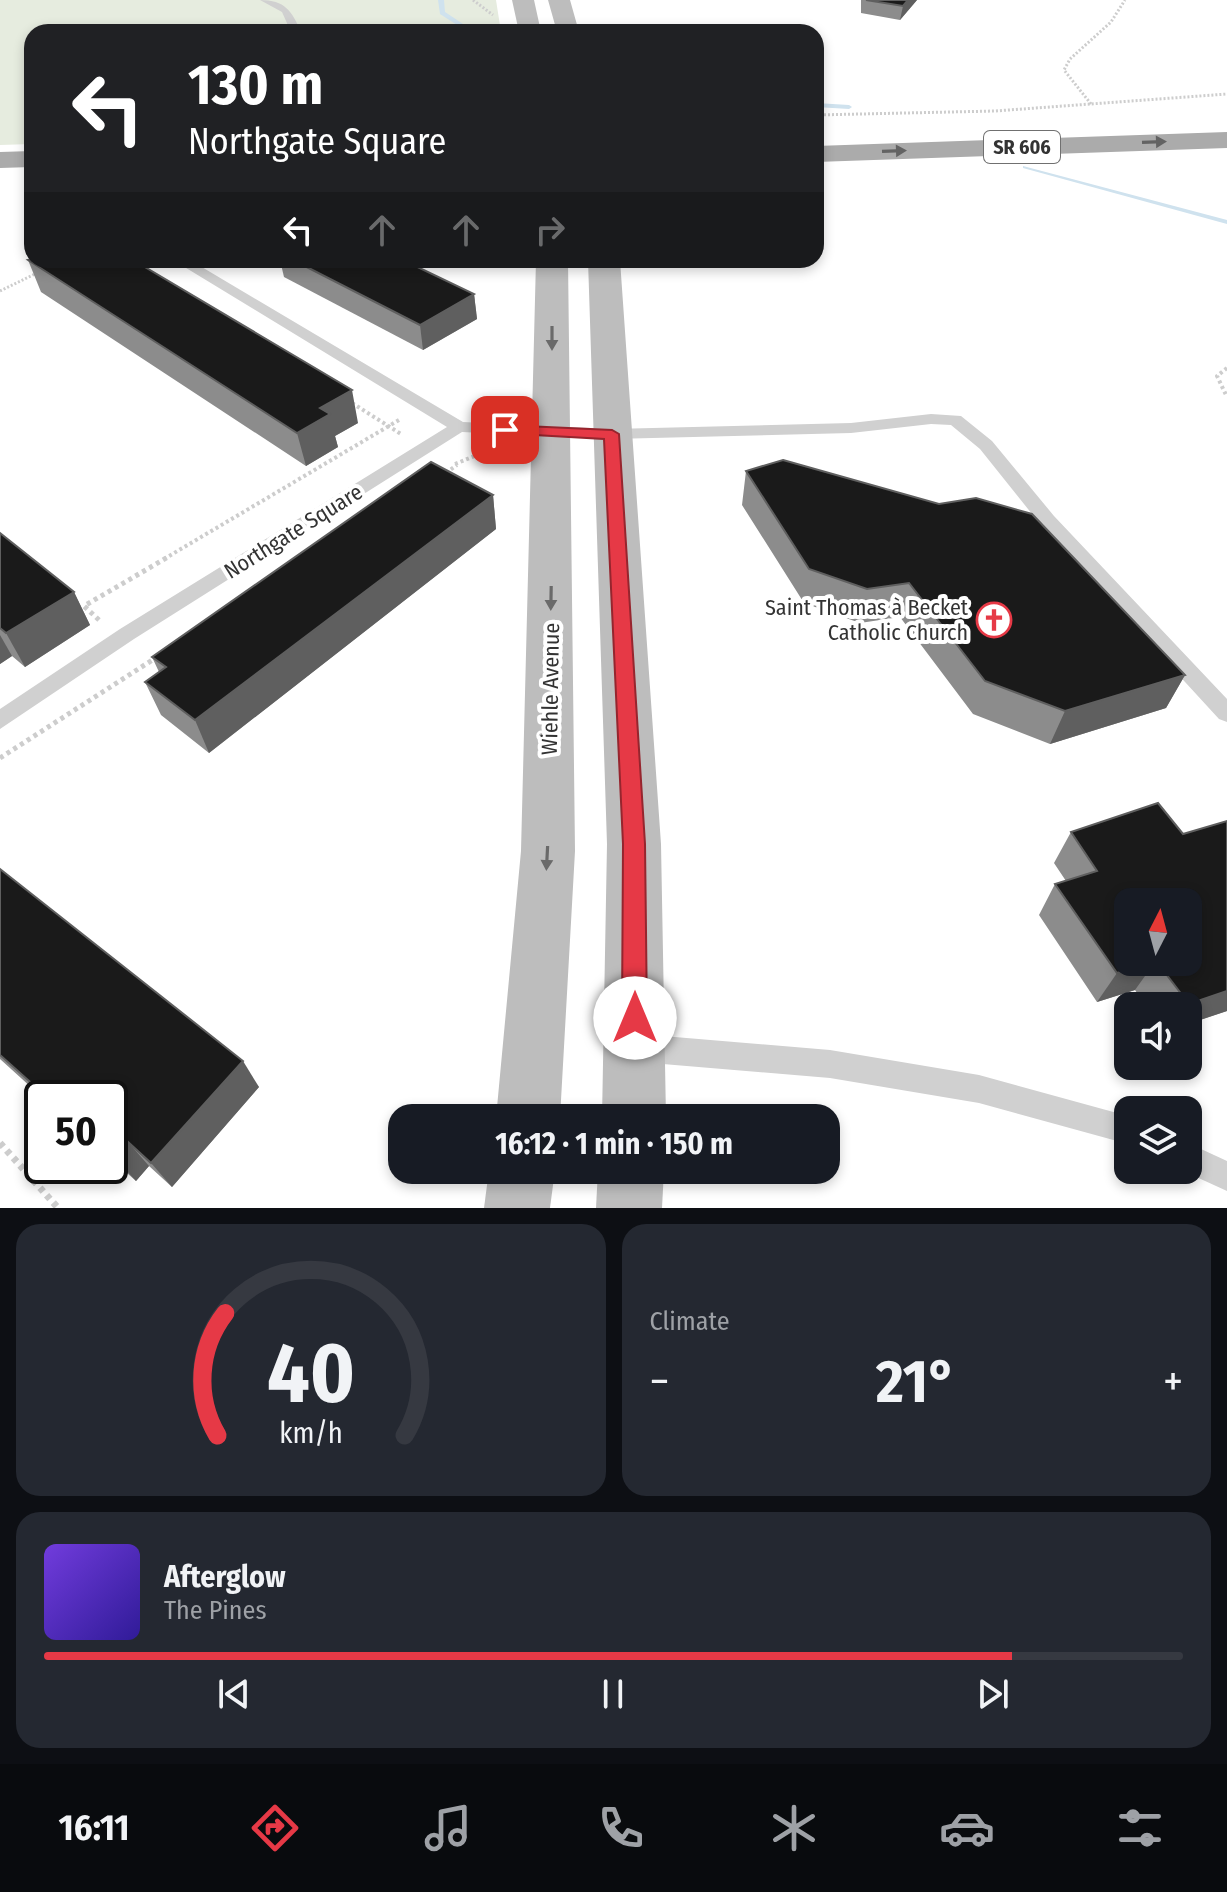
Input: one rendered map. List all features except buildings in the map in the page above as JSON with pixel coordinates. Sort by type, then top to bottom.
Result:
[{"type":"main road","points":[[523,0],[528,24]]},
{"type":"main road","points":[[559,0],[566,24]]},
{"type":"main road","name":"SR 606","points":[[824,131],[1227,117]]},
{"type":"main road","name":"SR 606","points":[[824,154],[1227,140]]},
{"type":"main road","points":[[0,160],[24,159]]},
{"type":"main road","points":[[0,184],[24,183]]},
{"type":"main road","name":"Wiehle Avenue","points":[[529,1104],[548,851],[552,268]]},
{"type":"main road","points":[[604,268],[634,844],[634,1104]]},
{"type":"main road","points":[[517,1208],[520,1184]]},
{"type":"main road","points":[[629,1208],[630,1184]]},
{"type":"lane","points":[[265,0],[286,10],[292,24]]},
{"type":"lane","points":[[193,268],[459,427],[612,434],[851,428],[891,422],[955,420],[986,445],[1047,520],[1227,713]]},
{"type":"lane","name":"Northgate Square","points":[[0,720],[127,634],[459,427]]},
{"type":"lane","points":[[635,1047],[830,1064],[979,1089],[1114,1126]]},
{"type":"lane","points":[[1202,1164],[1227,1176]]},
{"type":"path","points":[[473,0],[492,12],[495,23]]},
{"type":"path","points":[[1092,105],[1064,70],[1070,59],[1111,22],[1125,0]]},
{"type":"path","points":[[824,115],[995,111],[1190,98],[1216,92],[1227,94]]},
{"type":"path","points":[[0,291],[49,268]]},
{"type":"path","points":[[1227,368],[1217,376],[1227,397]]},
{"type":"path","points":[[349,402],[457,465]]},
{"type":"path","points":[[88,630],[101,622],[84,606],[424,406]]},
{"type":"path","points":[[444,474],[477,455],[493,456]]},
{"type":"path","points":[[0,758],[165,652]]},
{"type":"path","points":[[0,1143],[58,1208]]},
{"type":"shaded area","points":[[0,0],[496,0],[500,24],[24,24],[24,144],[0,145]]},
{"type":"waterway","points":[[441,0],[442,13],[459,24]]},
{"type":"waterway","points":[[824,105],[849,107]]},
{"type":"waterway","points":[[1025,167],[1227,222]]},
{"type":"place","name":"Saint Thomas à Becket Catholic Church","points":[[994,620]]},
{"type":"route","points":[[505,430],[612,434],[634,844],[635,1018]]}]
